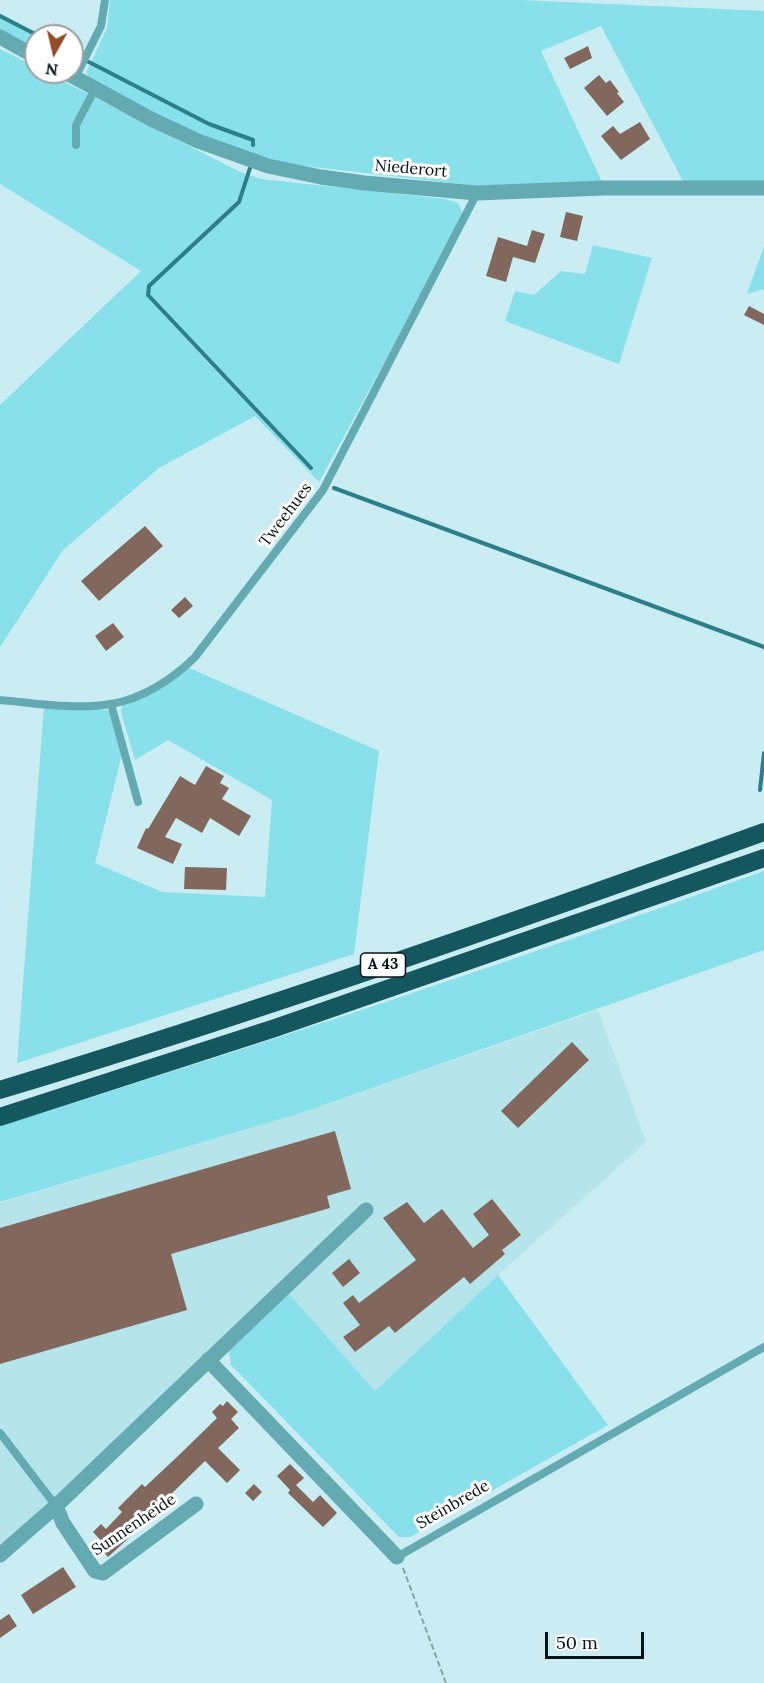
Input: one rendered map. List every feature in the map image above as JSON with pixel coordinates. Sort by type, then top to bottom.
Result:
[{"type":"highway","name":"A 43","points":[[0,1090],[266,1006],[764,832]]},
{"type":"highway","name":"A 43","points":[[0,1117],[275,1028],[764,858]]},
{"type":"street","points":[[0,37],[24,50]]},
{"type":"street","name":"Niederort","points":[[84,83],[198,141],[268,166],[321,177],[477,193],[603,188],[764,188]]},
{"type":"street","points":[[0,1556],[56,1506],[366,1210]]},
{"type":"street","points":[[208,1360],[397,1557]]},
{"type":"street","name":"Sunnenheide","points":[[56,1506],[63,1523],[95,1571],[102,1573],[196,1504]]},
{"type":"lane","name":"Niederort","points":[[84,53],[101,26],[105,0]]},
{"type":"lane","points":[[76,145],[76,125],[95,89]]},
{"type":"lane","name":"Tweehues","points":[[0,700],[73,705],[111,704],[152,688],[178,672],[195,657],[323,490],[477,193]]},
{"type":"lane","points":[[111,704],[138,802]]},
{"type":"lane","name":"Steinbrede","points":[[397,1557],[764,1347]]},
{"type":"lane","points":[[0,1433],[56,1506]]},
{"type":"path","points":[[397,1557],[407,1575],[446,1683]]},
{"type":"shaded area","points":[[110,0],[520,0],[764,11],[764,183],[684,183],[601,26],[541,51],[603,184],[504,189],[270,162],[214,144],[92,81],[86,73],[107,28]]},
{"type":"shaded area","points":[[0,13],[24,26],[24,46],[0,34]]},
{"type":"shaded area","points":[[0,49],[24,61],[24,84],[68,84],[240,172],[261,179],[445,199],[458,203],[462,212],[460,224],[319,482],[255,416],[159,468],[63,550],[0,647],[0,405],[141,271],[0,184]]},
{"type":"shaded area","points":[[593,245],[652,258],[619,364],[505,321],[515,291],[534,295],[561,271],[585,274]]},
{"type":"shaded area","points":[[764,246],[764,289],[747,294]]},
{"type":"shaded area","points":[[189,668],[379,751],[354,954],[17,1063],[44,706],[107,710],[126,759],[121,758],[95,863],[162,892],[265,897],[272,800],[168,740],[135,760],[121,712],[122,706],[126,702],[154,692]]},
{"type":"shaded area","points":[[764,871],[764,950],[298,1114],[0,1202],[0,1126],[384,1003]]},
{"type":"shaded area","points":[[598,1010],[646,1142],[498,1275],[375,1391],[279,1284],[0,1547],[0,1203],[298,1114]]},
{"type":"shaded area","points":[[498,1275],[608,1425],[410,1537],[399,1537],[231,1365],[229,1351],[289,1294],[375,1391]]},
{"type":"building","points":[[588,46],[592,58],[570,69],[564,58]]},
{"type":"building","points":[[599,75],[606,83],[610,80],[624,102],[607,116],[584,88]]},
{"type":"building","points":[[640,122],[650,139],[621,160],[601,136],[613,126],[620,134]]},
{"type":"building","points":[[566,212],[583,216],[577,241],[560,237]]},
{"type":"building","points":[[532,230],[545,234],[535,263],[513,257],[506,282],[486,276],[498,237],[527,246]]},
{"type":"building","points":[[749,306],[764,314],[764,325],[744,315]]},
{"type":"building","points":[[145,526],[163,546],[99,601],[81,581]]},
{"type":"building","points":[[185,597],[193,606],[179,618],[171,610]]},
{"type":"building","points":[[113,623],[124,637],[106,651],[95,636]]},
{"type":"building","points":[[206,766],[224,776],[220,783],[229,788],[222,799],[251,816],[239,836],[210,818],[202,833],[176,818],[165,837],[182,844],[173,864],[137,848],[146,828],[148,829],[180,776],[195,785]]},
{"type":"building","points":[[185,867],[227,868],[226,890],[184,889]]},
{"type":"building","points":[[572,1042],[589,1060],[518,1128],[501,1111]]},
{"type":"building","points":[[335,1131],[351,1189],[327,1196],[330,1208],[171,1254],[187,1310],[0,1364],[0,1228]]},
{"type":"building","points":[[492,1199],[521,1235],[502,1250],[505,1254],[470,1284],[464,1277],[395,1333],[389,1326],[355,1352],[343,1337],[360,1325],[343,1303],[353,1295],[359,1303],[416,1260],[383,1218],[407,1202],[424,1223],[442,1209],[473,1248],[489,1235],[473,1214]]},
{"type":"building","points":[[349,1259],[360,1273],[343,1287],[332,1273]]},
{"type":"building","points":[[227,1401],[238,1412],[231,1419],[239,1428],[218,1448],[240,1470],[227,1483],[205,1461],[161,1504],[158,1501],[126,1533],[130,1537],[108,1557],[102,1550],[106,1546],[93,1532],[101,1524],[106,1529],[122,1512],[118,1508],[142,1484],[145,1487],[217,1418],[212,1412]]},
{"type":"building","points":[[290,1464],[304,1478],[296,1485],[313,1502],[320,1495],[337,1513],[323,1527],[288,1493],[290,1490],[277,1476]]},
{"type":"building","points":[[254,1484],[262,1492],[253,1501],[245,1493]]},
{"type":"building","points":[[63,1567],[76,1587],[33,1614],[21,1595]]},
{"type":"building","points":[[9,1614],[17,1626],[0,1638],[0,1620]]},
{"type":"waterway","points":[[0,16],[24,28]]},
{"type":"waterway","points":[[89,62],[209,124],[253,140],[253,145]]},
{"type":"waterway","points":[[250,168],[239,202],[149,286],[148,295],[311,468]]},
{"type":"waterway","points":[[334,488],[764,647]]},
{"type":"waterway","points":[[760,790],[764,753]]}]
